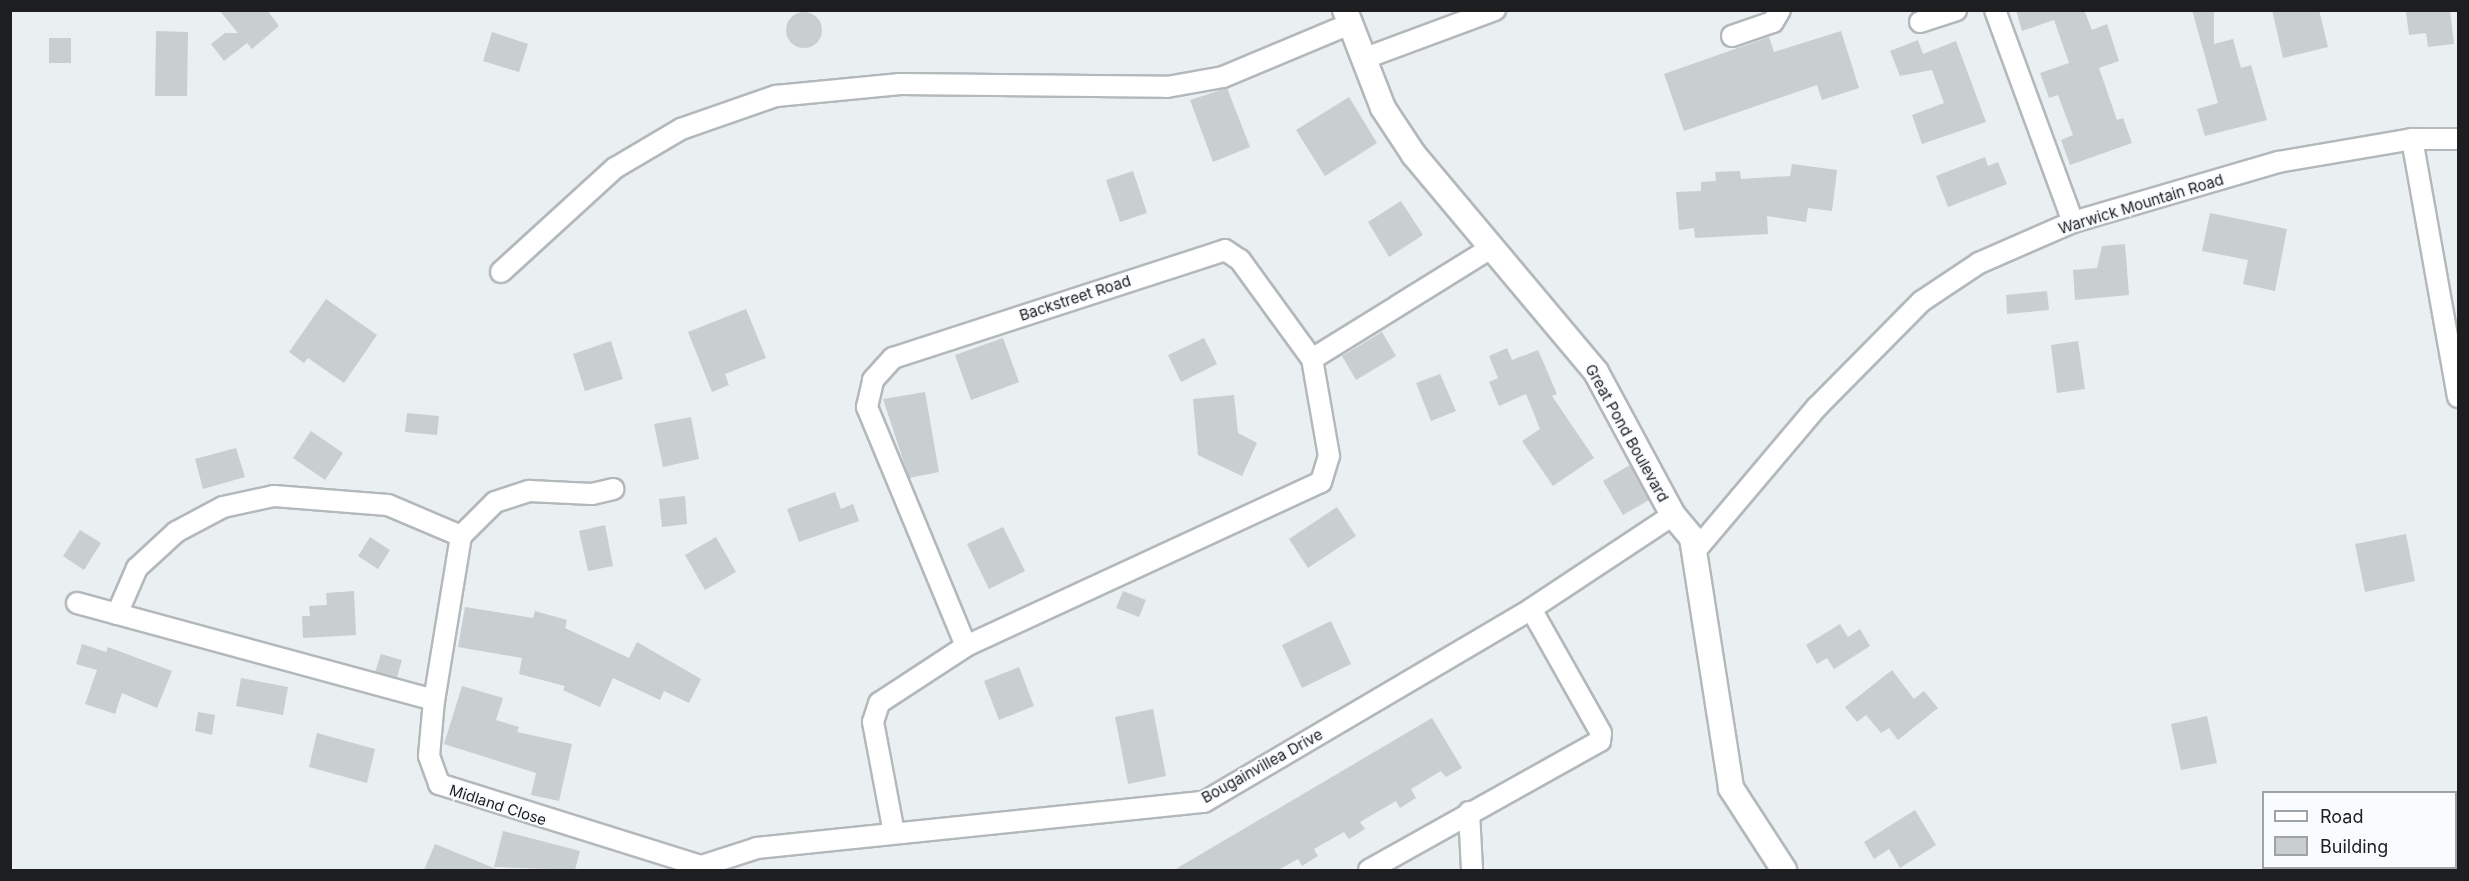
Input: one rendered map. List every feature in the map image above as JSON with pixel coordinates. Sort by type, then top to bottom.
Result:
[{"type":"street","points":[[1363,59],[1495,10]]},
{"type":"street","points":[[1732,36],[1773,22],[1780,10]]},
{"type":"street","points":[[1920,22],[1956,10]]},
{"type":"street","points":[[1995,10],[2073,222]]},
{"type":"street","points":[[501,272],[615,168],[681,129],[776,96],[900,84],[1167,87],[1223,77],[1348,17]]},
{"type":"street","name":"Great Pond Boulevard","points":[[1348,17],[1383,108],[1414,155],[1596,372],[1673,515],[1696,549],[1731,788],[1784,870]]},
{"type":"street","points":[[2412,139],[2458,397]]},
{"type":"street","name":"Warwick Mountain Road","points":[[1696,549],[1817,407],[1922,301],[1979,263],[2073,222],[2278,162],[2412,139],[2458,139]]},
{"type":"street","points":[[894,834],[873,722],[879,703],[966,646],[1321,482],[1329,456],[1312,359],[1491,248]]},
{"type":"street","name":"Backstreet Road","points":[[966,646],[867,407],[873,380],[893,357],[1225,250],[1240,260],[1312,359]]},
{"type":"street","points":[[117,614],[137,568],[176,532],[223,507],[274,496],[388,505],[461,536],[495,502],[529,491],[592,494],[613,489]]},
{"type":"street","name":"Bougainvillea Drive","points":[[693,868],[757,848],[1204,802],[1531,609],[1673,515]]},
{"type":"street","name":"Midland Close","points":[[461,536],[434,700],[429,756],[431,771],[445,788],[693,868]]},
{"type":"street","points":[[77,603],[434,700]]},
{"type":"street","points":[[1369,870],[1469,812],[1600,741],[1601,734],[1531,609]]},
{"type":"street","points":[[1469,812],[1472,870]]},
{"type":"building","points":[[219,10],[267,10],[279,26],[252,49],[247,43],[224,61],[211,44],[225,33],[238,33]]},
{"type":"building","points":[[2016,10],[2084,10],[2092,30],[2107,24],[2119,61],[2099,68],[2117,120],[2123,118],[2132,143],[2070,165],[2061,140],[2073,135],[2058,95],[2049,98],[2040,73],[2069,63],[2054,20],[2022,31]]},
{"type":"building","points":[[2192,10],[2214,10],[2214,44],[2233,39],[2241,68],[2251,65],[2267,120],[2205,136],[2197,109],[2218,103]]},
{"type":"building","points":[[2272,10],[2319,10],[2328,47],[2283,58]]},
{"type":"building","points":[[2450,10],[2454,44],[2428,47],[2426,33],[2409,35],[2406,12]]},
{"type":"building","points":[[804,12],[816,18],[822,30],[816,42],[804,48],[792,42],[786,30],[792,18]]},
{"type":"building","points":[[156,31],[188,32],[187,96],[155,96]]},
{"type":"building","points":[[1841,31],[1859,88],[1822,100],[1817,85],[1684,131],[1664,74],[1769,37],[1774,52]]},
{"type":"building","points":[[492,32],[528,44],[519,72],[483,61]]},
{"type":"building","points":[[49,38],[71,38],[71,63],[49,63]]},
{"type":"building","points":[[1918,40],[1923,54],[1956,41],[1986,122],[1922,144],[1912,115],[1944,103],[1932,70],[1900,76],[1890,51]]},
{"type":"building","points":[[1227,88],[1250,147],[1213,162],[1190,100]]},
{"type":"building","points":[[1349,97],[1377,143],[1325,176],[1296,130]]},
{"type":"building","points":[[1985,157],[1988,166],[1998,162],[2007,184],[1948,207],[1936,176]]},
{"type":"building","points":[[1792,164],[1837,170],[1832,211],[1808,208],[1806,222],[1767,216],[1768,234],[1695,238],[1694,228],[1679,230],[1676,192],[1701,191],[1701,182],[1716,181],[1715,172],[1740,171],[1741,179],[1790,176]]},
{"type":"building","points":[[1133,171],[1147,213],[1120,222],[1106,180]]},
{"type":"building","points":[[1401,201],[1423,235],[1389,257],[1368,222]]},
{"type":"building","points":[[2210,213],[2287,229],[2275,291],[2243,284],[2248,260],[2202,251]]},
{"type":"building","points":[[2125,244],[2129,295],[2075,300],[2073,270],[2097,268],[2102,246]]},
{"type":"building","points":[[2047,291],[2049,310],[2007,314],[2006,295]]},
{"type":"building","points":[[326,299],[377,335],[344,383],[308,358],[304,363],[289,352]]},
{"type":"building","points":[[746,309],[766,358],[725,374],[729,385],[712,392],[688,332]]},
{"type":"building","points":[[1382,332],[1396,356],[1356,380],[1342,356]]},
{"type":"building","points":[[1003,338],[1019,382],[971,400],[955,355]]},
{"type":"building","points":[[1204,338],[1217,364],[1181,382],[1168,355]]},
{"type":"building","points":[[611,341],[623,379],[585,391],[573,354]]},
{"type":"building","points":[[2078,341],[2085,389],[2057,393],[2051,345]]},
{"type":"building","points":[[1507,348],[1512,360],[1538,350],[1557,394],[1552,396],[1594,458],[1553,486],[1522,441],[1540,429],[1526,394],[1499,406],[1489,382],[1498,378],[1489,356]]},
{"type":"building","points":[[1440,374],[1456,411],[1431,421],[1416,383]]},
{"type":"building","points":[[925,392],[939,472],[909,478],[883,399]]},
{"type":"building","points":[[1234,395],[1238,433],[1257,443],[1242,476],[1198,455],[1193,399]]},
{"type":"building","points":[[407,413],[439,416],[437,435],[405,432]]},
{"type":"building","points":[[691,417],[699,459],[663,467],[654,424]]},
{"type":"building","points":[[311,431],[343,453],[325,480],[293,458]]},
{"type":"building","points":[[236,448],[245,477],[203,489],[195,459]]},
{"type":"building","points":[[1630,465],[1649,500],[1623,515],[1603,481]]},
{"type":"building","points":[[835,492],[841,509],[853,504],[859,521],[799,542],[787,509]]},
{"type":"building","points":[[685,496],[687,524],[662,527],[659,499]]},
{"type":"building","points":[[1337,507],[1356,536],[1308,568],[1289,539]]},
{"type":"building","points":[[605,525],[613,566],[588,571],[579,531]]},
{"type":"building","points":[[1003,527],[1025,571],[989,589],[967,544]]},
{"type":"building","points":[[80,530],[101,543],[84,570],[63,556]]},
{"type":"building","points":[[2406,534],[2415,581],[2365,592],[2355,544]]},
{"type":"building","points":[[370,537],[390,550],[378,569],[358,556]]},
{"type":"building","points":[[716,537],[736,572],[705,590],[685,555]]},
{"type":"building","points":[[354,591],[356,635],[303,638],[302,616],[310,616],[309,606],[327,605],[326,593]]},
{"type":"building","points":[[1123,591],[1146,600],[1139,617],[1116,608]]},
{"type":"building","points":[[465,607],[533,618],[535,611],[567,620],[565,628],[629,658],[637,642],[701,679],[689,703],[664,691],[660,700],[613,678],[600,707],[563,690],[565,686],[519,674],[522,658],[458,647]]},
{"type":"building","points":[[1331,621],[1351,664],[1302,688],[1282,645]]},
{"type":"building","points":[[1840,624],[1848,637],[1860,629],[1870,646],[1834,669],[1827,658],[1817,664],[1806,645]]},
{"type":"building","points":[[82,644],[106,652],[108,647],[172,671],[157,708],[122,693],[115,714],[85,704],[97,670],[76,664]]},
{"type":"building","points":[[381,654],[402,660],[397,677],[375,672]]},
{"type":"building","points":[[1019,667],[1034,706],[999,720],[984,681]]},
{"type":"building","points":[[1892,670],[1914,699],[1924,691],[1938,708],[1898,740],[1889,728],[1881,733],[1866,715],[1857,722],[1845,707]]},
{"type":"building","points":[[241,678],[288,687],[283,715],[236,706]]},
{"type":"building","points":[[462,686],[503,698],[496,720],[519,727],[517,732],[572,744],[559,801],[531,795],[536,773],[444,744]]},
{"type":"building","points":[[1153,709],[1166,776],[1128,784],[1115,717]]},
{"type":"building","points":[[198,712],[215,715],[212,735],[195,731]]},
{"type":"building","points":[[2207,716],[2217,763],[2181,770],[2171,724]]},
{"type":"building","points":[[1432,718],[1462,768],[1446,777],[1441,771],[1411,789],[1416,798],[1400,808],[1396,801],[1360,822],[1365,829],[1349,839],[1344,832],[1314,849],[1318,856],[1302,866],[1298,859],[1278,870],[1174,870]]},
{"type":"building","points":[[317,733],[375,749],[367,783],[309,767]]},
{"type":"building","points":[[1915,810],[1936,845],[1900,868],[1889,849],[1874,859],[1864,842]]},
{"type":"building","points":[[503,831],[580,851],[575,870],[494,867]]},
{"type":"building","points":[[435,844],[499,870],[424,870]]}]
